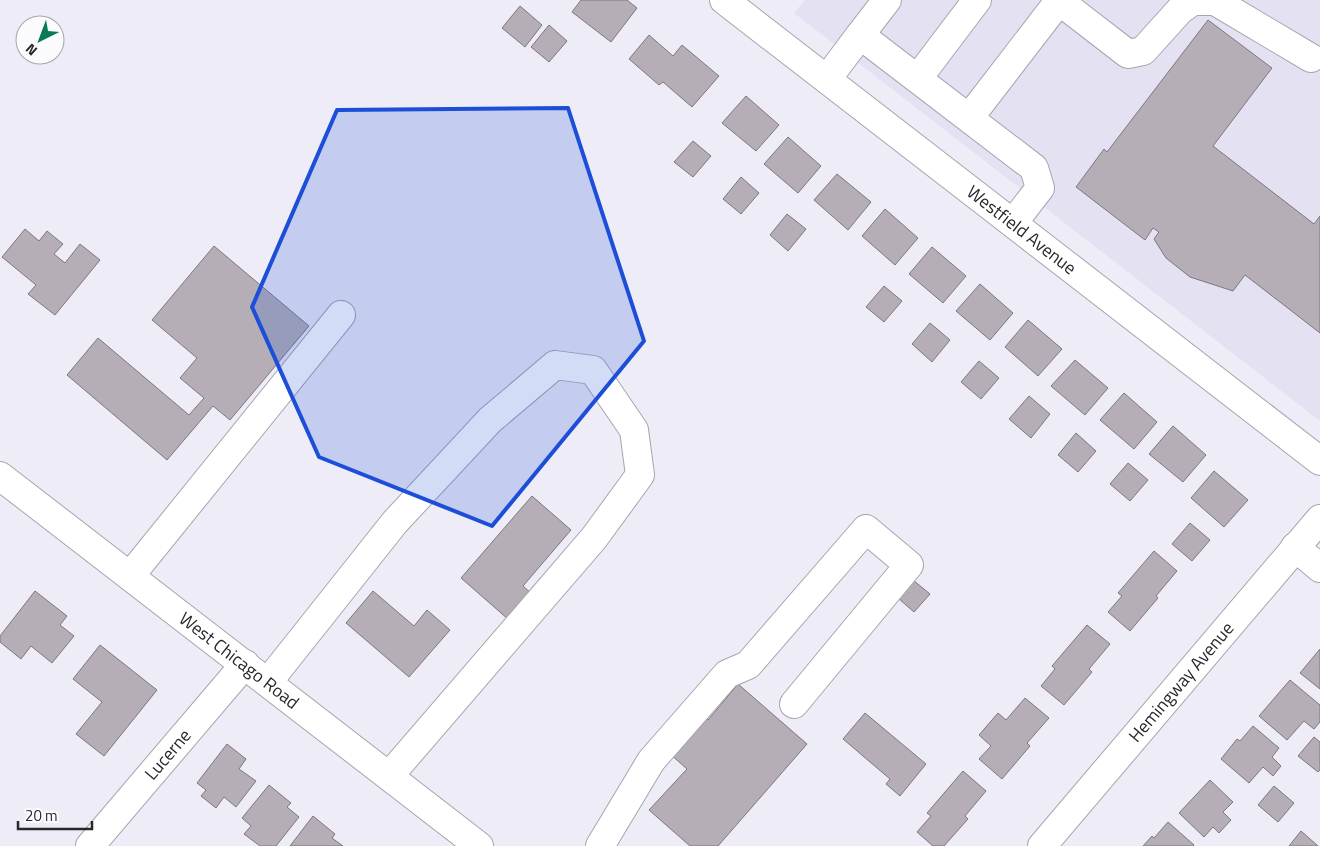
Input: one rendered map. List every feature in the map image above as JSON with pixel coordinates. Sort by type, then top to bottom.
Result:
[{"type":"street","name":"Westfield Avenue","points":[[724,0],[1320,461]]},
{"type":"street","points":[[826,79],[887,0]]},
{"type":"street","points":[[918,78],[976,0]]},
{"type":"street","points":[[969,118],[1059,1],[1128,54],[1143,51],[1180,10],[1193,1],[1215,2],[1311,58]]},
{"type":"street","points":[[860,34],[1034,168],[1040,188],[1013,223]]},
{"type":"street","points":[[130,576],[341,316]]},
{"type":"street","points":[[268,682],[395,522],[490,420],[555,365],[593,370],[634,430],[640,475],[594,538],[389,776]]},
{"type":"street","name":"West Chicago Road","points":[[0,476],[479,846]]},
{"type":"street","name":"Hemingway Avenue","points":[[1042,846],[1320,519]]},
{"type":"street","points":[[600,846],[651,761],[726,674],[748,665],[866,530],[909,565],[794,704]]},
{"type":"street","points":[[1295,547],[1320,568]]},
{"type":"street","name":"Lucerne","points":[[90,846],[245,664]]},
{"type":"highlighted area","points":[[568,108],[644,341],[492,526],[319,457],[252,307],[337,110]]},
{"type":"shaded area","points":[[805,0],[1320,0],[1320,421],[794,13]]},
{"type":"building","points":[[581,0],[627,0],[637,8],[611,42],[572,12]]},
{"type":"building","points":[[520,6],[542,25],[525,47],[502,28]]},
{"type":"building","points":[[1208,20],[1272,68],[1213,146],[1314,224],[1320,216],[1320,333],[1245,275],[1233,291],[1190,277],[1166,258],[1154,239],[1159,232],[1153,228],[1145,240],[1076,187],[1104,149],[1107,152]]},
{"type":"building","points":[[549,25],[567,41],[549,62],[531,47]]},
{"type":"building","points":[[649,35],[673,56],[682,45],[719,76],[692,107],[663,82],[659,85],[629,59]]},
{"type":"building","points":[[746,96],[779,125],[756,151],[722,123]]},
{"type":"building","points":[[788,137],[821,166],[798,193],[764,164]]},
{"type":"building","points":[[693,141],[711,156],[693,177],[674,162]]},
{"type":"building","points":[[837,174],[871,202],[848,230],[814,200]]},
{"type":"building","points":[[741,177],[759,193],[741,214],[723,199]]},
{"type":"building","points":[[885,209],[918,238],[895,265],[862,236]]},
{"type":"building","points":[[787,214],[806,229],[788,251],[770,235]]},
{"type":"building","points":[[25,229],[39,241],[47,231],[63,244],[54,254],[65,263],[80,244],[100,260],[55,315],[28,294],[36,285],[2,257]]},
{"type":"building","points":[[214,246],[309,326],[230,420],[213,406],[167,460],[67,375],[98,338],[189,415],[204,398],[180,378],[197,358],[152,320]]},
{"type":"building","points":[[932,247],[966,276],[943,303],[909,274]]},
{"type":"building","points":[[980,284],[1013,313],[990,340],[956,311]]},
{"type":"building","points":[[884,286],[902,301],[884,322],[866,307]]},
{"type":"building","points":[[1028,320],[1062,349],[1038,376],[1005,347]]},
{"type":"building","points":[[930,323],[950,340],[932,362],[912,344]]},
{"type":"building","points":[[1075,360],[1108,388],[1085,415],[1051,386]]},
{"type":"building","points":[[979,361],[999,378],[981,399],[961,382]]},
{"type":"building","points":[[1124,393],[1157,422],[1134,449],[1100,420]]},
{"type":"building","points":[[1029,396],[1050,414],[1031,438],[1009,419]]},
{"type":"building","points":[[1173,426],[1206,455],[1183,482],[1149,454]]},
{"type":"building","points":[[1076,433],[1096,451],[1078,472],[1058,455]]},
{"type":"building","points":[[1128,463],[1148,480],[1130,501],[1110,484]]},
{"type":"building","points":[[1214,471],[1248,500],[1224,527],[1191,498]]},
{"type":"building","points":[[532,496],[571,530],[523,586],[532,594],[509,620],[461,578]]},
{"type":"building","points":[[1190,523],[1210,540],[1192,561],[1172,544]]},
{"type":"building","points":[[1154,551],[1177,571],[1156,596],[1158,598],[1130,631],[1108,612],[1122,596],[1118,593]]},
{"type":"building","points":[[913,580],[930,594],[914,612],[898,598]]},
{"type":"building","points":[[35,591],[67,616],[60,625],[74,636],[52,663],[31,646],[21,659],[0,642],[0,636]]},
{"type":"building","points":[[373,591],[414,626],[427,610],[450,630],[409,677],[346,623]]},
{"type":"building","points":[[1087,625],[1110,644],[1089,669],[1092,672],[1064,705],[1041,686],[1055,669],[1052,666]]},
{"type":"building","points":[[100,645],[157,690],[104,756],[76,734],[102,702],[73,679]]},
{"type":"building","points":[[1320,649],[1320,689],[1300,673]]},
{"type":"building","points":[[1290,680],[1320,705],[1320,722],[1314,729],[1304,721],[1287,740],[1259,716]]},
{"type":"building","points":[[738,684],[807,744],[718,846],[690,846],[649,810],[687,769],[669,753],[700,714],[708,720]]},
{"type":"building","points":[[1025,698],[1049,718],[1027,743],[1030,746],[1002,779],[979,759],[991,746],[979,735],[998,713],[1006,720]]},
{"type":"building","points":[[865,713],[926,764],[900,796],[886,784],[890,779],[843,739]]},
{"type":"building","points":[[1253,726],[1279,748],[1272,757],[1281,766],[1273,776],[1263,767],[1249,783],[1221,759],[1237,739],[1240,741]]},
{"type":"building","points":[[1314,737],[1320,742],[1320,770],[1318,772],[1298,756]]},
{"type":"building","points":[[227,744],[246,759],[239,769],[256,781],[236,807],[224,797],[216,808],[201,796],[206,790],[197,783]]},
{"type":"building","points":[[963,771],[986,791],[965,816],[968,819],[944,846],[933,846],[917,832],[931,816],[927,813]]},
{"type":"building","points":[[1210,780],[1233,802],[1223,812],[1231,820],[1219,833],[1213,827],[1204,837],[1179,813]]},
{"type":"building","points":[[269,785],[291,803],[287,807],[299,817],[276,846],[260,846],[244,834],[251,826],[242,818]]},
{"type":"building","points":[[1274,786],[1294,803],[1278,822],[1258,805]]},
{"type":"building","points":[[313,816],[335,834],[332,838],[343,846],[290,846]]},
{"type":"building","points":[[1168,822],[1194,845],[1143,846],[1152,836],[1154,838]]},
{"type":"building","points":[[1301,831],[1318,846],[1289,846]]}]
